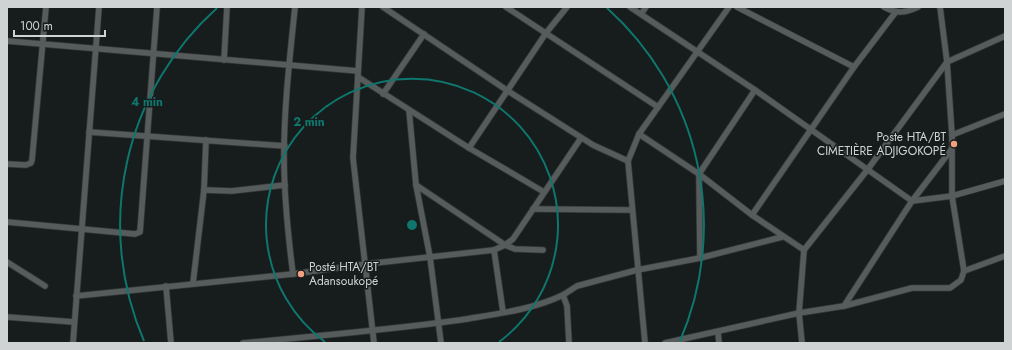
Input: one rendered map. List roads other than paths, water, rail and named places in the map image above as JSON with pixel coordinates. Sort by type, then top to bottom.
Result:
[{"type":"street","points":[[7,164],[29,164],[32,160],[46,7]]},
{"type":"street","points":[[73,343],[99,7]]},
{"type":"street","points":[[7,222],[135,234],[140,232],[157,7]]},
{"type":"street","points":[[224,60],[227,7]]},
{"type":"street","points":[[293,274],[287,225],[285,146],[289,65],[295,7]]},
{"type":"street","points":[[362,7],[353,158],[374,343]]},
{"type":"street","points":[[384,7],[508,91],[593,146],[628,161]]},
{"type":"street","points":[[506,7],[658,107]]},
{"type":"street","points":[[469,148],[546,34],[568,7]]},
{"type":"street","points":[[630,7],[698,50],[912,201],[952,196],[1005,180]]},
{"type":"street","points":[[641,14],[646,7]]},
{"type":"street","points":[[645,343],[631,210],[628,161],[639,134],[728,7]]},
{"type":"street","points":[[736,7],[854,67]]},
{"type":"street","points":[[884,7],[895,13],[907,12],[918,7]]},
{"type":"street","points":[[665,343],[800,313],[844,306],[912,288],[950,288],[961,280],[964,271],[952,196],[952,135],[947,62],[940,7]]},
{"type":"street","points":[[752,215],[854,67],[895,13]]},
{"type":"street","points":[[383,94],[424,34]]},
{"type":"street","points":[[802,343],[800,313],[804,250],[868,169],[947,62],[1005,36]]},
{"type":"street","points":[[7,41],[289,65],[358,74],[383,94],[469,148],[544,192]]},
{"type":"street","points":[[700,258],[698,174],[755,90]]},
{"type":"street","points":[[409,110],[416,186],[430,258],[441,343]]},
{"type":"street","points":[[952,135],[1005,114]]},
{"type":"street","points":[[89,132],[285,146]]},
{"type":"street","points":[[639,134],[698,174],[752,215],[804,250]]},
{"type":"street","points":[[76,296],[293,274],[366,264],[494,250],[505,245],[513,238],[581,138]]},
{"type":"street","points":[[193,283],[204,190],[206,140]]},
{"type":"street","points":[[844,306],[912,201],[951,150]]},
{"type":"street","points":[[204,190],[232,190],[285,186]]},
{"type":"street","points":[[416,186],[505,245],[515,250],[543,250]]},
{"type":"street","points":[[533,208],[631,210]]},
{"type":"street","points":[[243,343],[300,340],[438,323],[504,312],[548,302],[577,286],[637,270],[700,258],[782,236]]},
{"type":"street","points":[[494,250],[504,312]]},
{"type":"street","points":[[964,271],[1005,256]]},
{"type":"street","points":[[7,262],[45,286]]},
{"type":"street","points":[[166,286],[171,343]]},
{"type":"street","points":[[563,295],[566,306],[569,343]]},
{"type":"street","points":[[7,317],[74,322]]},
{"type":"street","points":[[718,332],[719,343]]},
{"type":"place","name":"Poste HTA/BT CIMETIÈRE ADJIGOKOPÉ","points":[[954,144]]},
{"type":"place","name":"Posté HTA/BT Adansoukopé","points":[[301,274]]}]
